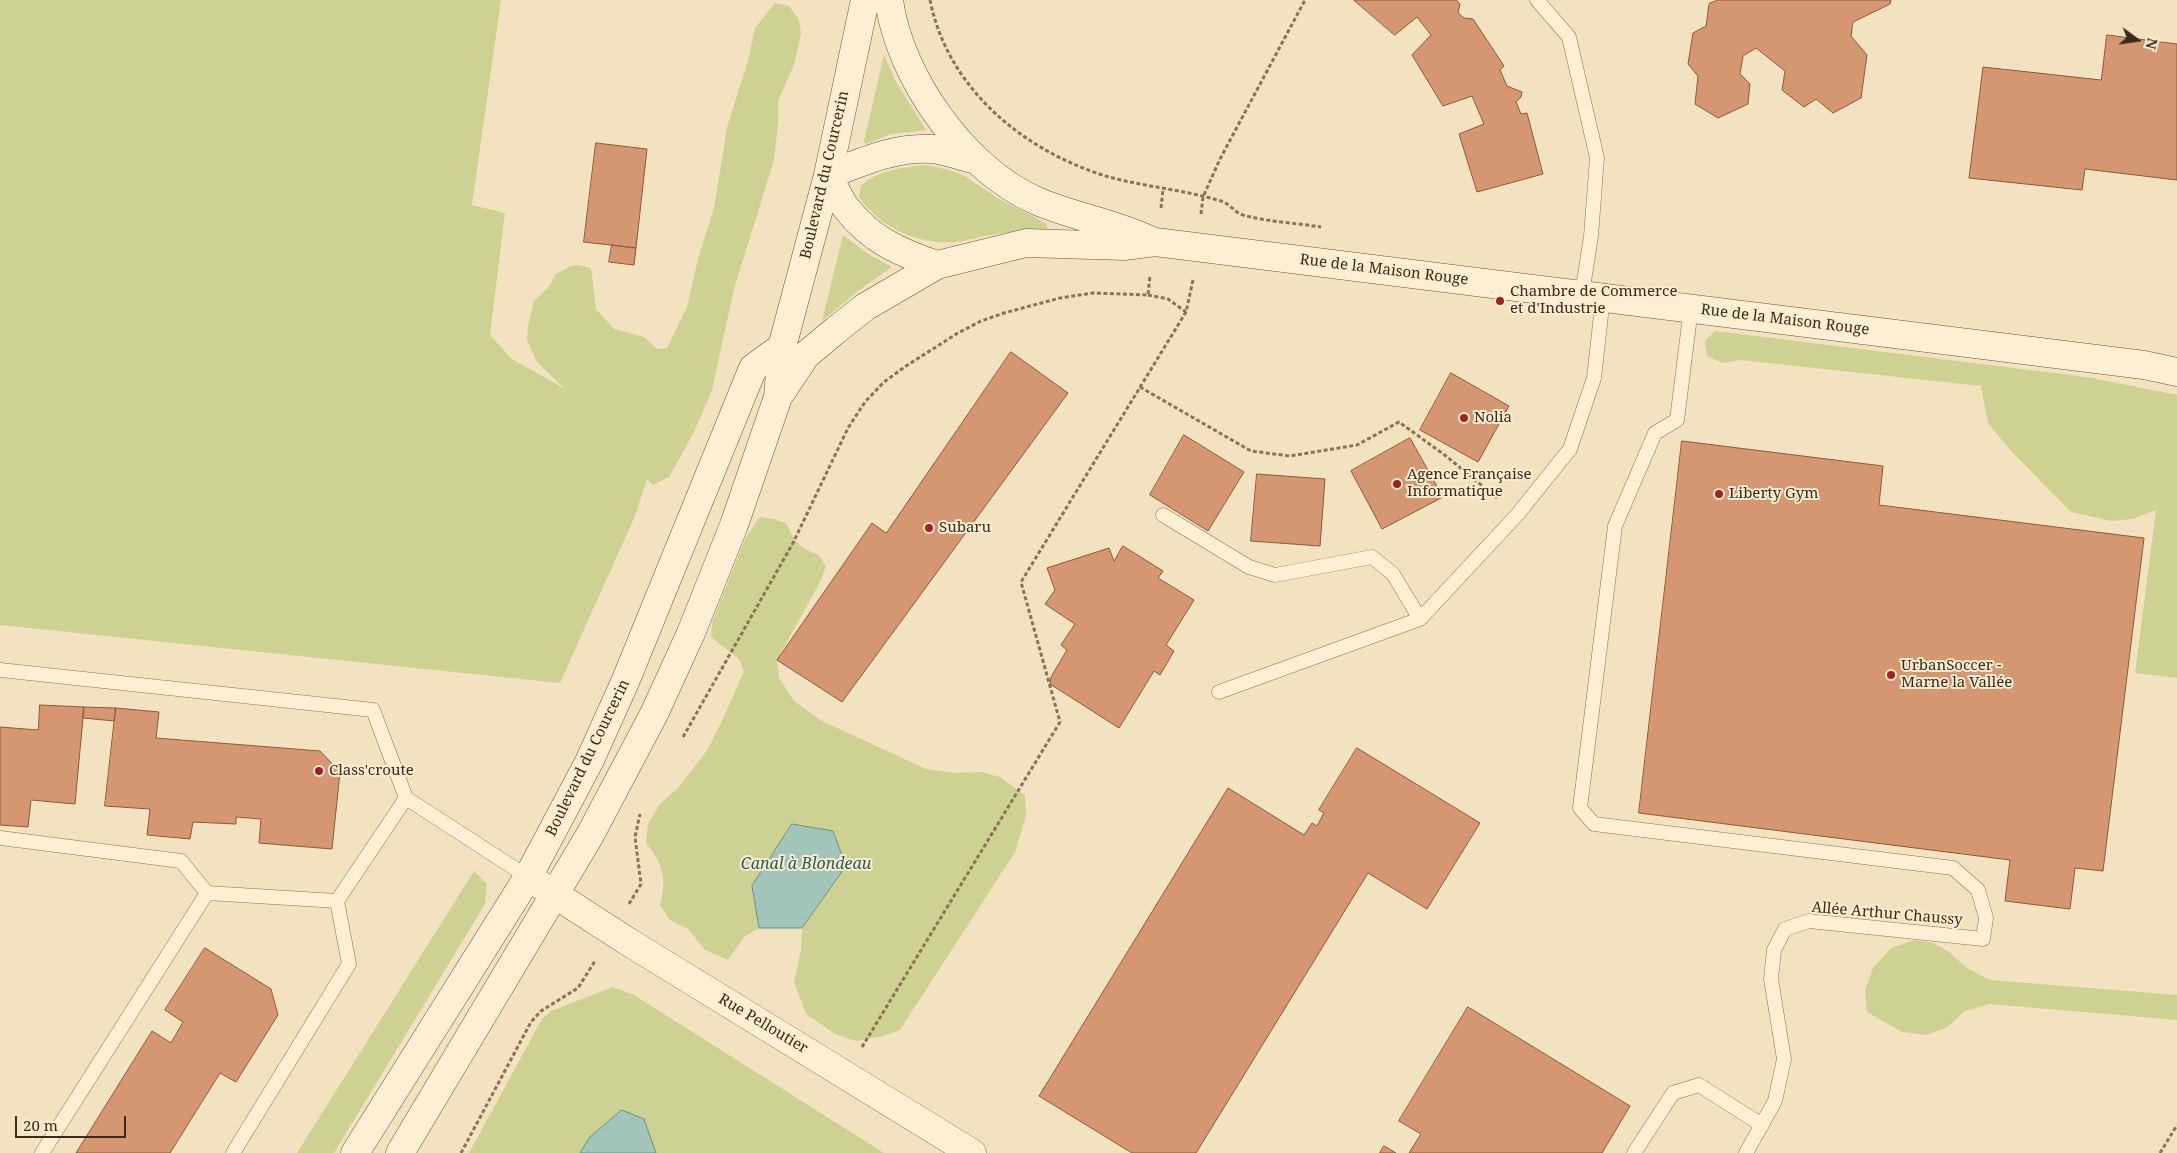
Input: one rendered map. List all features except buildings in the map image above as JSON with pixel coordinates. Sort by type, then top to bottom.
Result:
[{"type":"street","points":[[871,0],[891,15],[902,49],[922,90],[943,124],[973,159],[1006,183],[1034,200],[1067,213],[1127,229],[1155,242]]},
{"type":"street","name":"Boulevard du Courcerin","points":[[400,1153],[590,835],[654,714],[691,633],[734,525],[778,397],[782,347],[828,176],[871,0]]},
{"type":"street","points":[[937,265],[905,255],[862,226],[846,208],[828,176],[878,156],[906,150],[933,149],[973,159]]},
{"type":"street","name":"Rue de la Maison Rouge","points":[[1155,242],[2144,365],[2177,372]]},
{"type":"street","points":[[778,397],[806,355],[836,330],[865,307],[937,265],[1026,243],[1124,246],[1155,242]]},
{"type":"street","name":"Boulevard du Courcerin","points":[[356,1153],[528,877],[589,762],[625,682],[754,368],[782,347]]},
{"type":"street","name":"Rue Pelloutier","points":[[528,877],[613,932],[972,1153]]},
{"type":"lane","points":[[1219,692],[1420,618],[1517,514],[1570,449],[1594,378],[1591,236],[1597,158],[1569,37],[1537,0]]},
{"type":"lane","name":"Allée Arthur Chaussy","points":[[1691,308],[1677,420],[1655,433],[1616,526],[1580,808],[1594,824],[1953,868],[1978,890],[1986,918],[1983,939],[1809,920],[1785,929],[1774,950],[1771,979],[1784,1059],[1775,1101],[1746,1153]]},
{"type":"lane","points":[[1163,515],[1249,567],[1275,575],[1372,557],[1393,574],[1420,618]]},
{"type":"lane","points":[[0,670],[373,710],[406,798],[528,877]]},
{"type":"lane","points":[[233,1153],[349,964],[337,901],[406,798]]},
{"type":"lane","points":[[0,838],[181,861],[207,893],[337,901]]},
{"type":"lane","points":[[42,1153],[207,893]]},
{"type":"lane","points":[[1634,1153],[1673,1093],[1699,1085],[1762,1125]]},
{"type":"path","points":[[930,0],[939,30],[952,61],[963,77],[996,114],[1017,133],[1042,149],[1065,161],[1108,176],[1223,201],[1241,214],[1326,227]]},
{"type":"path","points":[[845,1074],[1060,722],[1020,582],[1186,312],[1192,285],[1203,197],[1220,159],[1305,0]]},
{"type":"path","points":[[1148,296],[1163,189]]},
{"type":"path","points":[[679,742],[793,543],[848,428],[865,402],[884,382],[958,333],[982,321],[1031,304],[1093,293],[1168,299],[1186,312]]},
{"type":"path","points":[[1140,387],[1251,451],[1290,456],[1357,445],[1399,422],[1446,456],[1517,514]]},
{"type":"path","points":[[461,1153],[531,1022],[541,1010],[578,988],[641,884],[635,837],[643,808]]},
{"type":"path","points":[[2160,1153],[2177,1125]]},
{"type":"green space","points":[[0,0],[501,0],[472,205],[505,213],[490,335],[512,359],[565,389],[537,362],[527,340],[534,301],[548,288],[556,274],[571,266],[579,265],[591,268],[596,309],[614,329],[644,337],[657,349],[667,348],[687,307],[698,259],[714,208],[727,127],[748,61],[755,28],[775,3],[789,6],[799,20],[801,34],[794,65],[778,101],[778,124],[774,160],[734,289],[712,390],[694,432],[669,477],[653,485],[647,479],[635,516],[560,683],[0,625]]},
{"type":"green space","points":[[884,55],[896,82],[926,130],[891,134],[866,144],[864,141]]},
{"type":"green space","points":[[927,165],[963,175],[999,199],[1046,223],[1048,229],[997,234],[956,242],[927,241],[889,226],[878,218],[859,197],[861,186],[875,176],[901,168]]},
{"type":"green space","points":[[843,235],[868,254],[892,267],[859,290],[822,321]]},
{"type":"green space","points":[[1715,331],[2087,377],[2177,395],[2177,678],[2135,673],[2156,510],[2132,519],[2111,521],[2071,512],[2011,451],[1988,423],[1981,386],[1741,360],[1723,363],[1707,356],[1705,341]]},
{"type":"green space","points":[[760,517],[774,519],[787,524],[795,540],[807,550],[819,555],[826,567],[819,584],[777,660],[779,678],[794,701],[820,720],[926,769],[955,773],[981,772],[1000,777],[1025,795],[1026,816],[1015,852],[900,1030],[883,1036],[856,1041],[835,1034],[806,1014],[794,982],[801,950],[802,928],[846,866],[752,886],[759,928],[744,937],[728,960],[705,950],[688,929],[670,920],[660,905],[663,887],[662,872],[656,857],[646,843],[648,824],[660,804],[678,788],[706,752],[744,671],[739,659],[711,637],[712,622],[746,537]]},
{"type":"green space","points":[[474,871],[487,884],[485,904],[334,1153],[297,1153]]},
{"type":"green space","points":[[1914,940],[1933,943],[1949,952],[1967,968],[1990,980],[2177,995],[2177,1020],[1990,1004],[1965,1011],[1946,1028],[1926,1035],[1902,1032],[1867,1012],[1865,991],[1873,968],[1891,948]]},
{"type":"green space","points":[[613,987],[634,995],[884,1153],[469,1153],[542,1019],[551,1011]]},
{"type":"water","name":"Canal à Blondeau","points":[[792,824],[833,831],[846,866],[802,928],[759,928],[752,886]]},
{"type":"water","points":[[622,1110],[644,1119],[656,1153],[580,1153],[589,1138]]},
{"type":"place","name":"Chambre de Commerce et d'Industrie","points":[[1500,301]]},
{"type":"place","name":"Nolia","points":[[1464,418]]},
{"type":"place","name":"Agence Française Informatique","points":[[1397,484]]},
{"type":"place","name":"Liberty Gym","points":[[1719,494]]},
{"type":"place","name":"Subaru","points":[[929,528]]},
{"type":"place","name":"UrbanSoccer - Marne la Vallée","points":[[1891,675]]},
{"type":"place","name":"Class'croute","points":[[319,771]]}]
